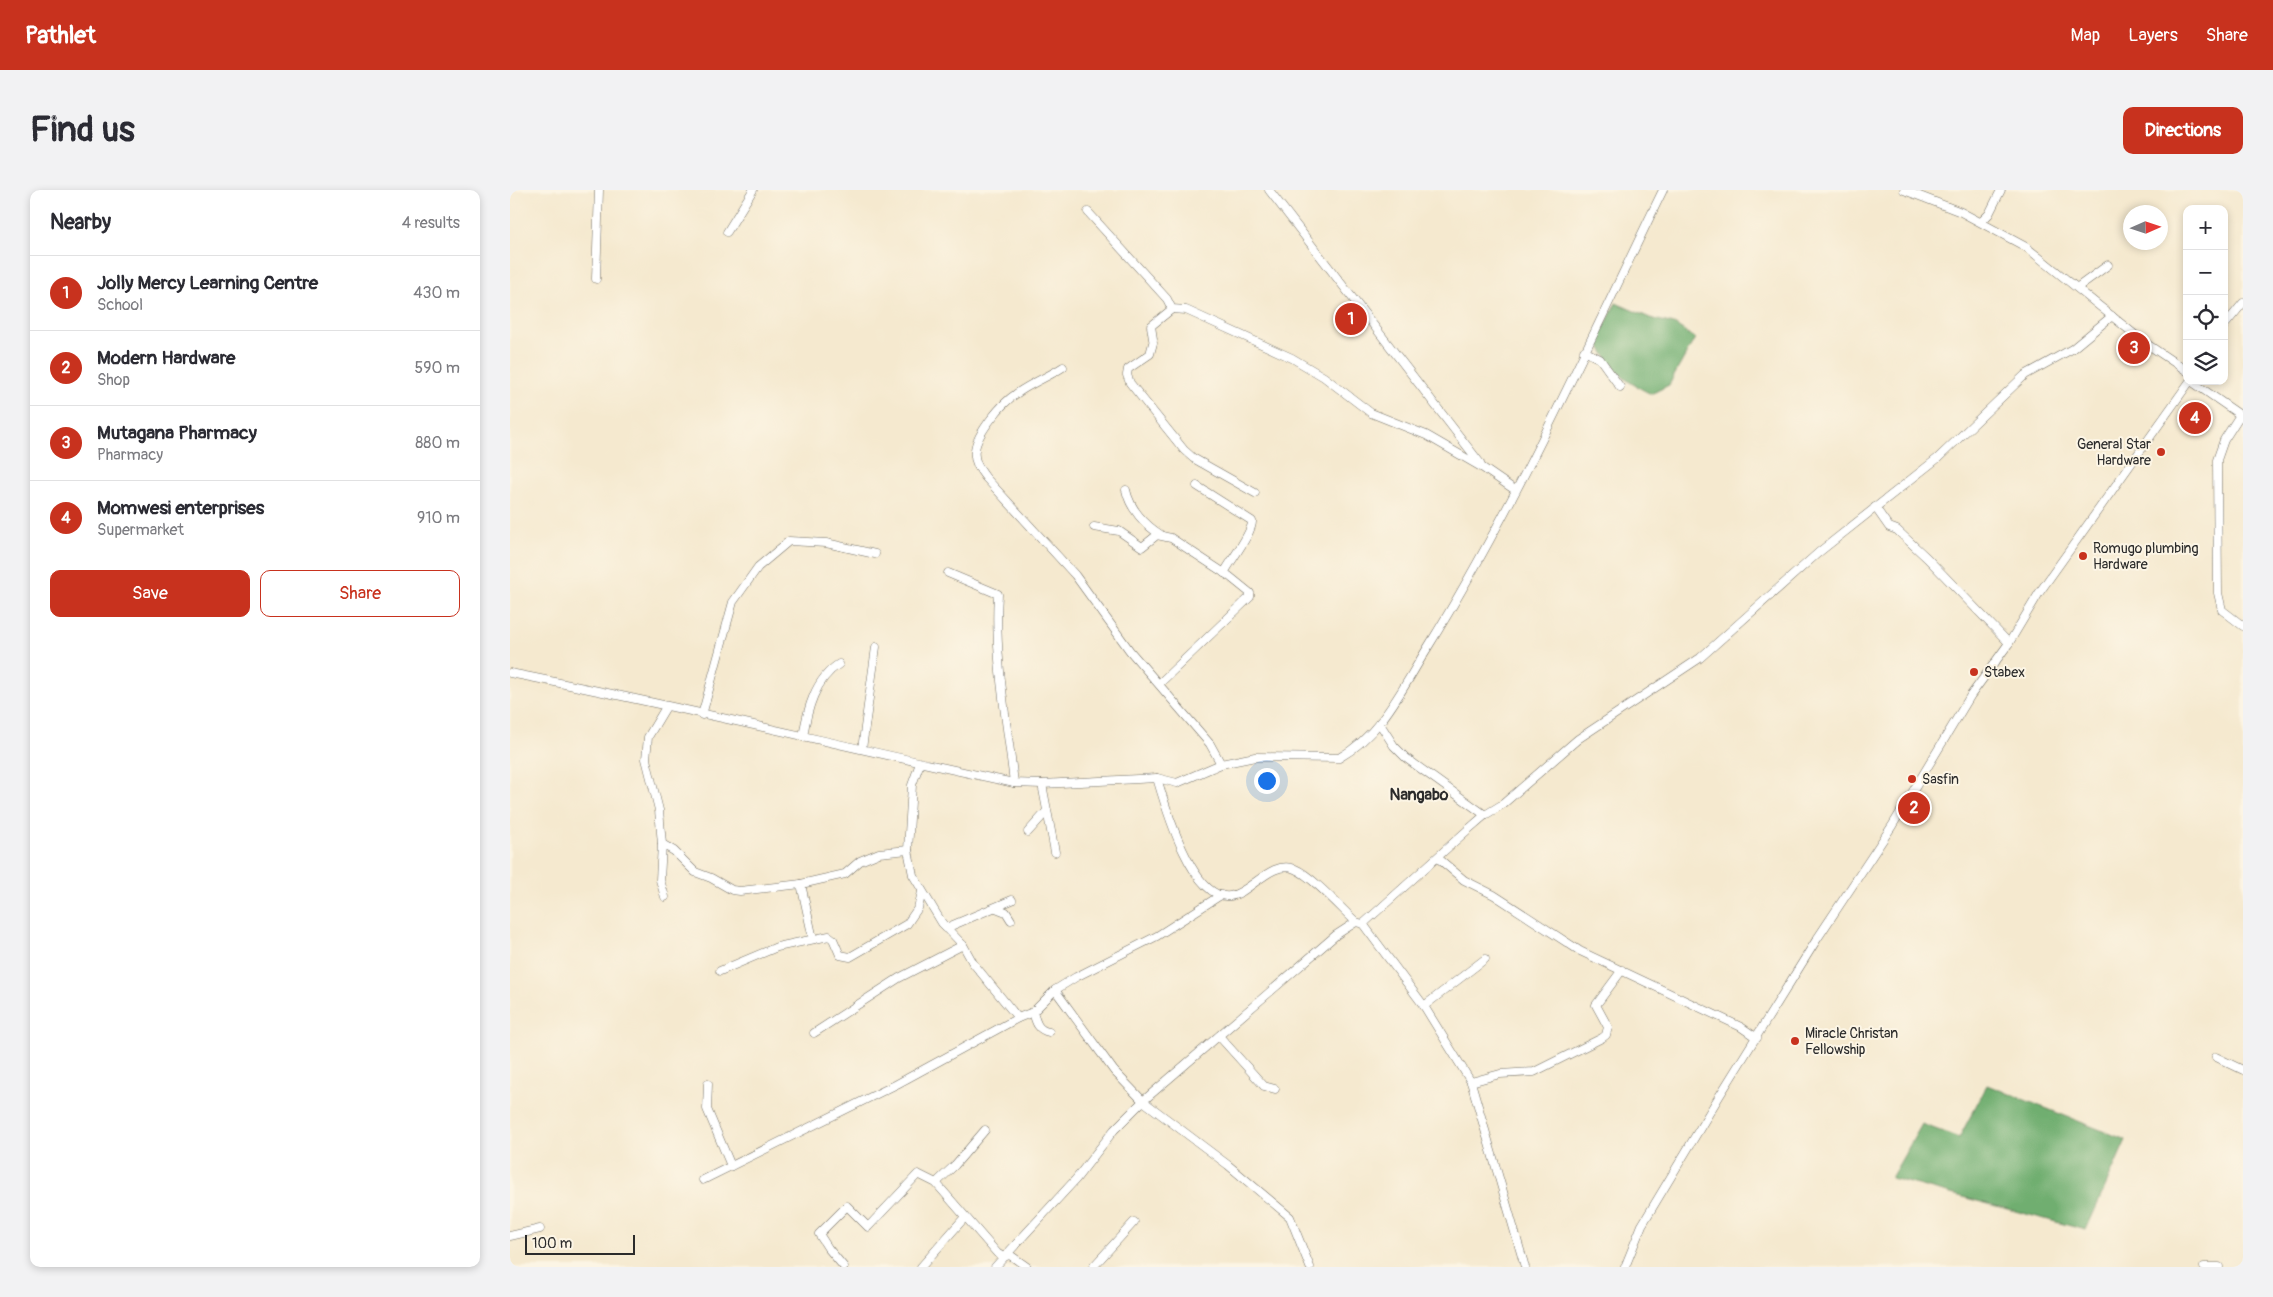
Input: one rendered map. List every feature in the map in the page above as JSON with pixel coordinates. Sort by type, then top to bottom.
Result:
[{"type":"street","points":[[596,279],[599,190]]},
{"type":"street","points":[[727,232],[753,190]]},
{"type":"street","points":[[1269,190],[1483,468]]},
{"type":"street","points":[[510,673],[628,696],[666,707],[1014,783],[1042,784],[1157,778],[1177,783],[1221,764],[1255,757],[1339,758],[1349,752],[1380,724],[1483,555],[1663,190]]},
{"type":"street","points":[[1904,190],[1944,204],[2026,247],[2112,316],[2183,368]]},
{"type":"street","points":[[1981,222],[1989,214],[2001,190]]},
{"type":"street","points":[[1088,212],[1167,299],[1172,308]]},
{"type":"street","points":[[2078,287],[2108,266]]},
{"type":"street","points":[[2228,321],[2243,302]]},
{"type":"street","points":[[1255,493],[1193,458],[1184,450],[1128,379],[1128,369],[1150,354],[1153,341],[1151,326],[1172,308],[1186,310],[1292,358],[1324,377],[1371,413],[1426,435],[1483,468],[1515,490]]},
{"type":"street","points":[[995,1267],[1076,1179],[1114,1130],[1143,1101],[1336,935],[1359,923],[1438,858],[1485,815],[1503,804],[1578,739],[1700,658],[1818,553],[1938,458],[2025,375],[2072,349],[2112,316]]},
{"type":"street","points":[[1584,351],[1600,358],[1620,387]]},
{"type":"street","points":[[1063,367],[1013,395],[1001,408],[979,439],[975,450],[976,460],[986,478],[1075,575],[1130,651],[1160,683],[1210,744],[1221,764]]},
{"type":"street","points":[[1625,1267],[1642,1225],[1818,939],[1892,826],[1971,695],[2009,643],[2039,593],[2188,385]]},
{"type":"street","points":[[2197,385],[2242,416],[2224,440],[2217,460],[2218,584],[2222,610],[2243,626]]},
{"type":"street","points":[[1197,486],[1252,520],[1252,528],[1232,556],[1224,573]]},
{"type":"street","points":[[1126,490],[1129,500],[1139,515],[1161,535],[1171,538],[1246,588],[1250,593],[1250,597],[1160,683]]},
{"type":"street","points":[[1875,507],[1889,527],[1897,530],[1927,558],[2009,643]]},
{"type":"street","points":[[1094,527],[1119,531],[1142,547],[1161,535]]},
{"type":"street","points":[[702,715],[732,602],[758,567],[789,541],[826,543],[875,554]]},
{"type":"street","points":[[948,573],[998,594],[996,618],[1014,783]]},
{"type":"street","points":[[862,749],[876,647]]},
{"type":"street","points":[[803,737],[815,694],[828,671],[839,664]]},
{"type":"street","points":[[665,897],[660,880],[662,844],[659,810],[646,759],[648,737],[666,707]]},
{"type":"street","points":[[1380,724],[1394,746],[1406,758],[1485,815]]},
{"type":"street","points":[[920,763],[912,785],[908,850],[913,875],[946,928],[963,945],[973,963],[1018,1018]]},
{"type":"street","points":[[1157,778],[1170,822],[1193,869],[1206,887],[1220,895],[1230,896],[1279,868],[1296,869],[1359,923],[1424,1006],[1471,1082],[1526,1267]]},
{"type":"street","points":[[1042,784],[1055,852]]},
{"type":"street","points":[[1028,832],[1046,812]]},
{"type":"street","points":[[662,844],[674,851],[694,872],[711,878],[732,890],[763,889],[801,884],[845,874],[860,861],[879,853],[908,850]]},
{"type":"street","points":[[1438,858],[1464,880],[1494,895],[1580,951],[1741,1027],[1757,1038]]},
{"type":"street","points":[[801,884],[813,939]]},
{"type":"street","points":[[720,971],[777,947],[831,937],[840,955],[850,957],[907,924],[918,908],[922,892]]},
{"type":"street","points":[[703,1180],[896,1084],[1018,1018],[1033,1012],[1055,990],[1156,936],[1220,895]]},
{"type":"street","points":[[946,928],[1012,900]]},
{"type":"street","points":[[996,908],[1006,912],[1011,920]]},
{"type":"street","points":[[814,1033],[899,978],[963,945]]},
{"type":"street","points":[[1424,1006],[1485,959]]},
{"type":"street","points":[[1471,1082],[1494,1075],[1534,1072],[1602,1038],[1606,1035],[1608,1027],[1596,1005],[1622,970]]},
{"type":"street","points":[[1055,990],[1114,1071],[1143,1101],[1228,1165],[1290,1217],[1310,1267]]},
{"type":"street","points":[[1033,1012],[1036,1024],[1042,1031],[1049,1032]]},
{"type":"street","points":[[1219,1036],[1264,1086],[1275,1089]]},
{"type":"street","points":[[2216,1057],[2243,1070]]},
{"type":"street","points":[[708,1084],[707,1109],[731,1166]]},
{"type":"street","points":[[936,1183],[955,1165],[985,1130]]},
{"type":"street","points":[[844,1267],[819,1234],[847,1206],[868,1227],[918,1174],[936,1183],[1003,1257]]},
{"type":"street","points":[[921,1267],[965,1217]]},
{"type":"street","points":[[1093,1267],[1134,1222]]},
{"type":"street","points":[[510,1236],[540,1229]]},
{"type":"street","points":[[1003,1257],[1010,1255],[1027,1267]]},
{"type":"street","points":[[2204,1267],[2219,1267]]},
{"type":"green space","points":[[1616,303],[1650,318],[1674,324],[1695,338],[1669,385],[1651,394],[1625,378],[1608,360],[1597,341]]},
{"type":"green space","points":[[1987,1085],[2126,1140],[2086,1230],[1891,1178],[1922,1124],[1959,1138]]},
{"type":"place","name":"Jolly Mercy Learning Centre","points":[[1351,319]]},
{"type":"place","name":"Mutagana Pharmacy","points":[[2134,348]]},
{"type":"place","name":"Momwesi enterprises","points":[[2195,418]]},
{"type":"place","name":"General Star Hardware","points":[[2161,452]]},
{"type":"place","name":"Romugo plumbing Hardware","points":[[2083,556]]},
{"type":"place","name":"Stabex","points":[[1974,672]]},
{"type":"place","name":"Sasfin","points":[[1912,779]]},
{"type":"place","name":"Modern Hardware","points":[[1914,808]]},
{"type":"place","name":"Miracle Christan Fellowship","points":[[1795,1041]]},
{"type":"district","name":"Nangabo","points":[[1419,795]]}]
